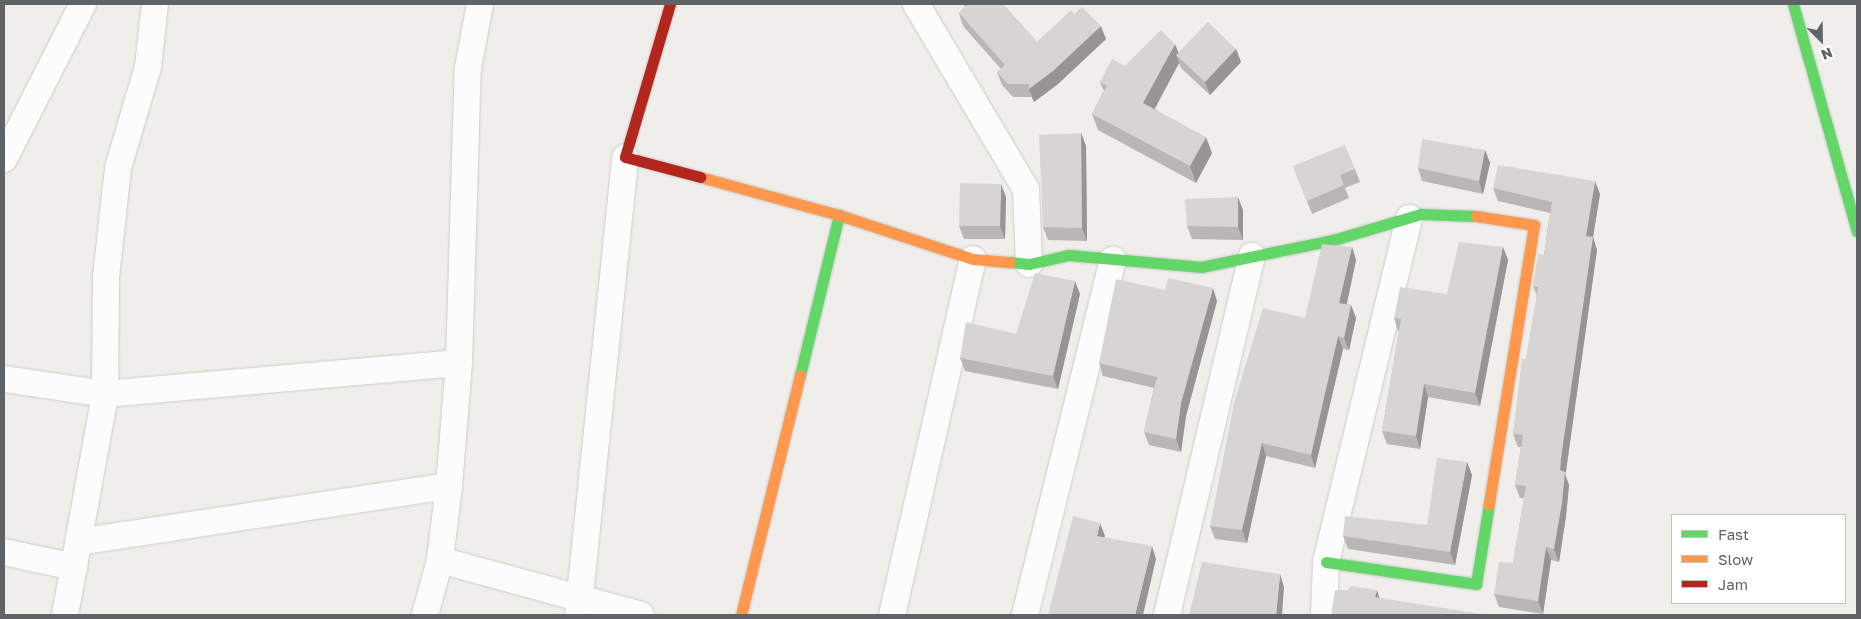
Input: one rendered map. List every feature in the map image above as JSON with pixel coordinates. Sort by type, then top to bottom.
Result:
[{"type":"street","points":[[4,159],[83,4]]},
{"type":"street","points":[[65,615],[105,394],[106,278],[118,168],[148,67],[155,4]]},
{"type":"street","points":[[425,615],[440,560],[449,486],[459,363],[468,68],[480,4]]},
{"type":"street","points":[[580,607],[625,157],[670,4]]},
{"type":"street","points":[[916,4],[1026,189],[1029,264]]},
{"type":"street","points":[[1793,4],[1857,231]]},
{"type":"street","points":[[625,157],[839,215],[973,259],[1029,264],[1069,255],[1200,267],[1409,218],[1459,213],[1534,224],[1476,584],[1326,562]]},
{"type":"street","points":[[741,615],[839,215]]},
{"type":"street","points":[[1324,615],[1326,562],[1409,218]]},
{"type":"street","points":[[1167,615],[1252,256]]},
{"type":"street","points":[[892,615],[973,259]]},
{"type":"street","points":[[1025,615],[1113,260]]},
{"type":"street","points":[[4,379],[105,394],[459,363]]},
{"type":"street","points":[[4,552],[76,554],[449,486]]},
{"type":"street","points":[[440,560],[580,607],[641,615]]},
{"type":"building","points":[[966,4],[1003,4],[1037,42],[1071,10],[1074,14],[1082,7],[1101,26],[1053,71],[1029,89],[1029,84],[1008,84],[997,72],[1005,65],[959,13]]},
{"type":"building","points":[[1208,22],[1236,49],[1205,82],[1176,55]]},
{"type":"building","points":[[1161,30],[1175,44],[1143,103],[1206,137],[1190,166],[1092,114],[1107,86],[1100,82],[1112,59],[1125,66]]},
{"type":"building","points":[[1081,133],[1082,228],[1043,227],[1039,135]]},
{"type":"building","points":[[1422,139],[1485,150],[1479,181],[1418,168]]},
{"type":"building","points":[[1345,145],[1355,169],[1340,175],[1344,185],[1307,201],[1293,166]]},
{"type":"building","points":[[1498,165],[1595,181],[1586,236],[1593,237],[1561,458],[1560,470],[1565,472],[1562,503],[1554,549],[1546,547],[1538,601],[1494,594],[1499,562],[1513,563],[1526,486],[1515,485],[1523,435],[1513,434],[1522,359],[1526,359],[1538,287],[1533,286],[1538,254],[1544,255],[1552,202],[1493,188]]},
{"type":"building","points":[[960,183],[1001,184],[1000,226],[959,226]]},
{"type":"building","points":[[1238,197],[1238,227],[1187,226],[1185,199]]},
{"type":"building","points":[[1459,242],[1503,247],[1475,393],[1424,384],[1416,436],[1382,431],[1401,319],[1394,318],[1400,287],[1447,294]]},
{"type":"building","points":[[1322,244],[1352,247],[1339,303],[1351,305],[1344,338],[1338,336],[1311,455],[1262,443],[1242,530],[1210,526],[1234,403],[1263,308],[1305,318]]},
{"type":"building","points":[[1035,273],[1075,281],[1053,376],[960,358],[966,322],[1016,334]]},
{"type":"building","points":[[1168,278],[1213,288],[1181,403],[1176,439],[1144,432],[1157,377],[1099,363],[1116,279],[1165,290]]},
{"type":"building","points":[[1437,458],[1467,462],[1450,552],[1343,536],[1345,516],[1427,525]]},
{"type":"building","points":[[1073,516],[1100,523],[1097,536],[1152,546],[1135,615],[1048,615]]},
{"type":"building","points":[[1202,562],[1280,574],[1276,615],[1189,615]]},
{"type":"building","points":[[1351,586],[1377,590],[1375,597],[1487,615],[1331,615],[1335,590],[1348,590]]},
{"type":"traffic: fast","points":[[1793,4],[1857,231]]},
{"type":"traffic: fast","points":[[1010,262],[1029,264],[1069,255],[1201,267],[1333,240],[1421,214],[1476,216]]},
{"type":"traffic: fast","points":[[800,375],[839,215]]},
{"type":"traffic: fast","points":[[1326,562],[1476,584],[1489,504]]},
{"type":"traffic: slow","points":[[700,177],[839,215],[973,259],[1010,262]]},
{"type":"traffic: slow","points":[[1476,216],[1534,225],[1489,504]]},
{"type":"traffic: slow","points":[[741,615],[800,375]]},
{"type":"traffic: jam","points":[[670,4],[625,157],[700,177]]}]
